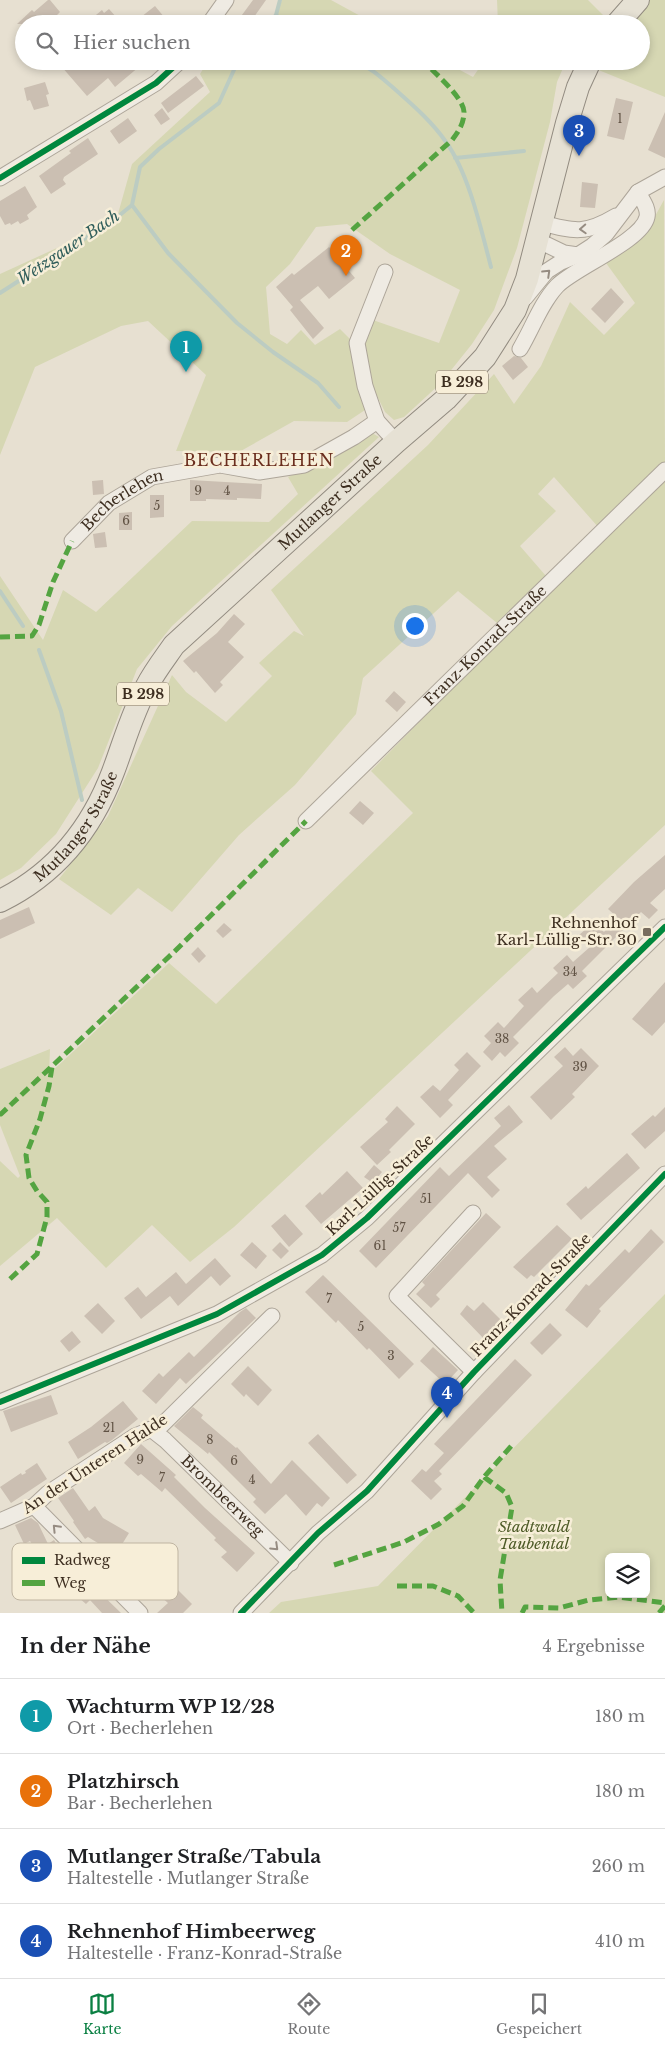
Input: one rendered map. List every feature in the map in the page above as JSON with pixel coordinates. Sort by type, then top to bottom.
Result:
[{"type":"main road","points":[[625,15],[638,0]]},
{"type":"main road","name":"Mutlanger Straße","points":[[0,900],[20,891],[50,868],[77,839],[98,808],[134,713],[147,685],[174,645],[446,398],[485,356],[515,310],[527,279],[567,123],[578,87],[586,70]]},
{"type":"street","points":[[215,15],[226,0]]},
{"type":"street","points":[[0,178],[156,83],[170,70]]},
{"type":"street","points":[[515,310],[547,271],[592,246],[606,234],[638,192],[665,177]]},
{"type":"street","points":[[520,349],[547,298],[557,286],[570,275],[616,248],[642,227],[647,217],[646,206],[638,192]]},
{"type":"street","points":[[540,231],[563,228],[587,230],[599,226],[621,212]]},
{"type":"street","points":[[540,231],[564,253],[578,255]]},
{"type":"street","points":[[385,272],[357,343],[365,386],[378,421],[396,442]]},
{"type":"street","name":"Becherlehen","points":[[72,542],[109,503],[152,477],[220,466],[259,472],[304,465],[378,421]]},
{"type":"street","name":"Franz-Konrad-Straße","points":[[306,821],[665,470]]},
{"type":"street","name":"Karl-Lüllig-Straße","points":[[0,1402],[217,1314],[322,1255],[367,1218],[665,927]]},
{"type":"street","name":"Franz-Konrad-Straße","points":[[241,1613],[318,1533],[367,1491],[474,1372],[665,1174]]},
{"type":"street","points":[[473,1213],[397,1296],[474,1372]]},
{"type":"street","name":"An der Unteren Halde","points":[[0,1521],[34,1506],[48,1493],[134,1436],[162,1425],[272,1316]]},
{"type":"street","name":"Brombeerweg","points":[[151,1430],[165,1440],[291,1563]]},
{"type":"street","points":[[34,1506],[71,1543]]},
{"type":"street","points":[[127,1600],[140,1613]]},
{"type":"green space","points":[[282,0],[331,0],[358,15],[276,15]]},
{"type":"green space","points":[[497,0],[588,0],[603,15],[498,15]]},
{"type":"green space","points":[[647,0],[665,0],[665,97],[598,70],[650,70],[650,15],[632,15]]},
{"type":"green space","points":[[202,70],[460,70],[473,77],[478,70],[562,70],[557,82],[550,122],[517,248],[494,310],[472,344],[440,384],[404,417],[394,420],[385,412],[372,386],[361,353],[370,319],[439,343],[460,290],[390,254],[347,224],[316,227],[290,264],[266,287],[270,334],[287,344],[301,330],[315,345],[340,329],[356,345],[368,408],[347,422],[294,421],[239,452],[176,451],[206,375],[148,321],[121,326],[35,367],[0,455],[0,274],[116,221],[132,164],[210,92],[200,74]]},
{"type":"green space","points":[[664,200],[665,463],[599,528],[554,477],[538,494],[556,511],[520,546],[546,576],[497,623],[458,591],[363,678],[356,714],[295,785],[239,835],[172,912],[138,888],[111,915],[59,879],[108,816],[172,675],[186,692],[226,722],[272,676],[259,663],[294,631],[304,636],[271,590],[428,445],[494,374],[514,404],[541,366],[570,302],[604,335],[635,303],[606,263],[644,236]]},
{"type":"green space","points":[[372,433],[379,437],[172,626],[137,669],[98,768],[56,834],[21,868],[0,880],[0,576],[43,640],[63,590],[96,612],[192,521],[269,522],[298,494],[288,477],[330,458]]},
{"type":"green space","points":[[665,476],[665,825],[234,1227],[190,1262],[152,1225],[106,1268],[57,1218],[0,1266],[0,1161],[18,1178],[20,1176],[0,1125],[0,1069],[50,1049],[49,1074],[169,963],[216,1004],[413,813],[371,771],[561,578]]},
{"type":"green space","name":"Stadtwald Taubental","points":[[665,1294],[665,1613],[269,1613],[281,1602],[378,1586]]},
{"type":"building","points":[[50,0],[60,12],[57,15],[27,15],[32,10],[34,12]]},
{"type":"building","points":[[253,0],[266,0],[255,15],[242,15]]},
{"type":"building","points":[[155,6],[162,15],[144,15]]},
{"type":"building","points":[[109,9],[114,15],[96,15],[102,10],[104,13]]},
{"type":"building","points":[[64,70],[135,70],[115,87],[108,78],[87,96]]},
{"type":"building","points":[[196,76],[204,86],[168,113],[161,103]]},
{"type":"building","points":[[45,82],[49,94],[46,95],[49,106],[34,110],[30,100],[27,101],[24,88]]},
{"type":"building","points":[[616,98],[633,102],[624,140],[607,136]]},
{"type":"building","points":[[162,108],[170,119],[161,125],[154,115]]},
{"type":"building","points":[[665,112],[665,158],[648,150]]},
{"type":"building","points":[[128,118],[137,131],[119,144],[110,131]]},
{"type":"building","points":[[88,138],[98,154],[64,177],[63,180],[66,184],[51,194],[39,176]]},
{"type":"building","points":[[582,182],[598,184],[595,208],[580,207]]},
{"type":"building","points":[[25,186],[37,207],[27,215],[29,219],[20,224],[18,221],[11,225],[10,223],[5,225],[0,216],[0,201]]},
{"type":"building","points":[[329,247],[355,278],[329,299],[318,286],[300,300],[324,328],[313,339],[290,310],[293,307],[276,287],[292,273],[294,275]]},
{"type":"building","points":[[611,288],[624,302],[605,323],[591,309]]},
{"type":"building","points":[[514,356],[521,358],[528,367],[513,380],[502,366]]},
{"type":"building","points":[[103,480],[104,494],[93,495],[92,481]]},
{"type":"building","points":[[190,480],[262,484],[261,499],[237,498],[237,500],[206,499],[206,501],[190,501]]},
{"type":"building","points":[[150,495],[164,495],[164,517],[150,518]]},
{"type":"building","points":[[132,512],[132,530],[119,530],[119,513]]},
{"type":"building","points":[[105,532],[107,547],[95,548],[93,534]]},
{"type":"building","points":[[234,614],[245,624],[228,642],[244,657],[220,682],[223,685],[215,693],[196,671],[194,673],[183,661],[217,633]]},
{"type":"building","points":[[394,691],[406,702],[397,712],[385,701]]},
{"type":"building","points":[[360,801],[374,813],[363,825],[349,813]]},
{"type":"building","points":[[665,855],[665,889],[650,903],[658,910],[649,919],[641,912],[582,971],[587,976],[573,989],[568,984],[554,996],[513,1037],[519,1043],[505,1057],[500,1052],[492,1061],[483,1052],[491,1043],[484,1036],[498,1022],[504,1028],[524,1006],[518,1000],[532,987],[537,993],[558,973],[553,968],[567,955],[573,962],[590,947],[579,935],[594,922],[604,932],[617,917],[608,909],[634,882]]},
{"type":"building","points":[[29,907],[35,923],[0,939],[0,920]]},
{"type":"building","points":[[224,923],[232,930],[223,938],[216,931]]},
{"type":"building","points":[[198,947],[206,956],[199,963],[191,954]]},
{"type":"building","points":[[665,982],[665,1022],[652,1036],[632,1019]]},
{"type":"building","points":[[565,1047],[573,1056],[581,1048],[599,1066],[572,1094],[575,1097],[551,1120],[530,1097],[563,1066],[554,1057]]},
{"type":"building","points":[[467,1052],[481,1066],[448,1100],[453,1105],[440,1118],[420,1097],[433,1085],[440,1091],[459,1070],[454,1065]]},
{"type":"building","points":[[509,1105],[523,1122],[494,1146],[507,1159],[487,1177],[500,1190],[492,1198],[468,1173],[376,1268],[359,1251],[440,1167],[449,1176],[501,1126],[494,1118]]},
{"type":"building","points":[[397,1106],[415,1124],[377,1165],[360,1147],[388,1122],[385,1119]]},
{"type":"building","points":[[665,1107],[665,1131],[645,1149],[631,1134],[653,1115],[655,1117]]},
{"type":"building","points":[[627,1153],[640,1168],[581,1220],[566,1204],[586,1186],[588,1189]]},
{"type":"building","points":[[374,1165],[382,1172],[373,1183],[364,1177]]},
{"type":"building","points":[[347,1171],[363,1188],[321,1224],[305,1206],[320,1192],[322,1195]]},
{"type":"building","points":[[486,1213],[501,1227],[436,1295],[440,1299],[431,1308],[416,1294],[425,1285],[422,1282]]},
{"type":"building","points":[[285,1214],[303,1234],[289,1247],[271,1226]]},
{"type":"building","points":[[557,1225],[572,1239],[534,1277],[531,1275],[527,1279],[513,1267]]},
{"type":"building","points":[[651,1229],[664,1242],[599,1309],[601,1311],[587,1328],[565,1310],[586,1284],[589,1286],[625,1249],[629,1253]]},
{"type":"building","points":[[252,1242],[267,1256],[256,1269],[240,1255]]},
{"type":"building","points":[[280,1242],[289,1251],[281,1259],[272,1250]]},
{"type":"building","points":[[215,1258],[231,1276],[220,1286],[211,1276],[178,1306],[170,1296],[141,1319],[124,1298],[138,1287],[146,1297],[176,1272],[186,1284]]},
{"type":"building","points":[[323,1275],[414,1364],[399,1379],[369,1348],[367,1350],[338,1320],[336,1323],[305,1292]]},
{"type":"building","points":[[483,1302],[503,1322],[485,1340],[460,1314],[467,1305],[474,1311]]},
{"type":"building","points":[[98,1303],[115,1321],[102,1334],[84,1316]]},
{"type":"building","points":[[246,1308],[256,1318],[186,1384],[180,1378],[156,1404],[142,1391],[159,1373],[163,1377],[189,1352],[194,1357]]},
{"type":"building","points":[[550,1323],[562,1335],[542,1355],[530,1343]]},
{"type":"building","points":[[72,1331],[81,1342],[69,1352],[60,1341]]},
{"type":"building","points":[[433,1347],[458,1370],[445,1384],[420,1361]]},
{"type":"building","points":[[515,1359],[532,1375],[439,1471],[442,1474],[434,1481],[442,1489],[431,1500],[411,1481],[422,1469],[426,1472],[444,1453],[434,1444]]},
{"type":"building","points":[[248,1366],[272,1390],[258,1406],[246,1394],[244,1397],[231,1384]]},
{"type":"building","points":[[51,1395],[58,1414],[11,1432],[3,1411]]},
{"type":"building","points":[[123,1401],[138,1419],[112,1440],[107,1443],[105,1442],[78,1459],[68,1442],[91,1427]]},
{"type":"building","points":[[193,1407],[203,1415],[201,1418],[237,1447],[271,1484],[292,1460],[330,1498],[322,1507],[317,1503],[306,1516],[286,1494],[265,1514],[253,1502],[256,1499],[209,1452],[208,1454],[174,1426]]},
{"type":"building","points":[[318,1434],[357,1475],[347,1484],[308,1443]]},
{"type":"building","points":[[141,1444],[176,1475],[174,1477],[205,1508],[255,1553],[237,1572],[221,1557],[227,1552],[214,1540],[216,1538],[165,1488],[162,1492],[141,1474],[138,1476],[124,1463]]},
{"type":"building","points":[[37,1463],[47,1479],[11,1503],[0,1487],[21,1473],[22,1475],[26,1473],[25,1471]]},
{"type":"building","points":[[73,1488],[89,1511],[95,1506],[103,1518],[129,1533],[123,1543],[98,1543],[88,1537],[85,1539],[58,1498]]},
{"type":"building","points":[[31,1518],[38,1523],[48,1543],[31,1543],[30,1541],[24,1543],[15,1525]]},
{"type":"building","points":[[178,1590],[192,1604],[183,1613],[157,1613],[168,1603],[165,1600],[178,1600]]},
{"type":"building","points":[[81,1600],[90,1600],[86,1604]]},
{"type":"building","points":[[90,1600],[108,1600],[121,1613],[102,1613]]},
{"type":"waterway","name":"Wetzgauer Bach","points":[[276,15],[280,0]]},
{"type":"waterway","name":"Wetzgauer Bach","points":[[0,293],[115,219],[132,205],[140,167],[159,149],[219,103],[234,70]]},
{"type":"waterway","points":[[370,70],[430,122],[454,155],[468,186],[491,267]]},
{"type":"waterway","points":[[455,158],[524,151]]},
{"type":"waterway","points":[[132,205],[168,253],[237,323],[273,352],[318,383],[339,407]]},
{"type":"waterway","points":[[0,591],[23,626]]},
{"type":"waterway","points":[[39,650],[61,711],[82,800]]},
{"type":"marked path","points":[[352,230],[452,140],[462,124],[464,116],[463,106],[448,85],[432,70]]},
{"type":"marked path","points":[[0,637],[32,636],[39,625],[53,582],[72,541]]},
{"type":"marked path","points":[[0,1112],[1,1114],[175,951],[306,821]]},
{"type":"marked path","points":[[10,1279],[37,1254],[47,1217],[47,1202],[29,1178],[26,1155],[40,1119],[52,1067]]},
{"type":"marked path","points":[[334,1565],[404,1542],[439,1524],[463,1506],[484,1477],[513,1444]]},
{"type":"marked path","points":[[484,1477],[506,1493],[512,1507],[500,1580],[502,1613]]},
{"type":"marked path","points":[[397,1586],[433,1586],[458,1596],[474,1613]]},
{"type":"marked path","points":[[522,1613],[525,1607],[559,1608],[589,1600],[619,1597],[665,1603]]},
{"type":"marked path","points":[[659,1613],[665,1606]]},
{"type":"cycle path","points":[[0,178],[156,83],[170,70]]},
{"type":"cycle path","points":[[0,1402],[217,1314],[322,1255],[367,1218],[665,927]]},
{"type":"cycle path","points":[[241,1613],[318,1533],[367,1491],[474,1372],[665,1174]]},
{"type":"place","name":"Mutlanger Straße/Tabula","points":[[579,156]]},
{"type":"place","name":"Platzhirsch","points":[[346,276]]},
{"type":"place","name":"Wachturm WP 12/28","points":[[186,372]]},
{"type":"place","name":"Rehnenhof Karl-Lüllig-Str. 30","points":[[647,932]]},
{"type":"place","name":"Rehnenhof Himbeerweg","points":[[447,1418]]},
{"type":"district","name":"BECHERLEHEN","points":[[259,460]]}]
